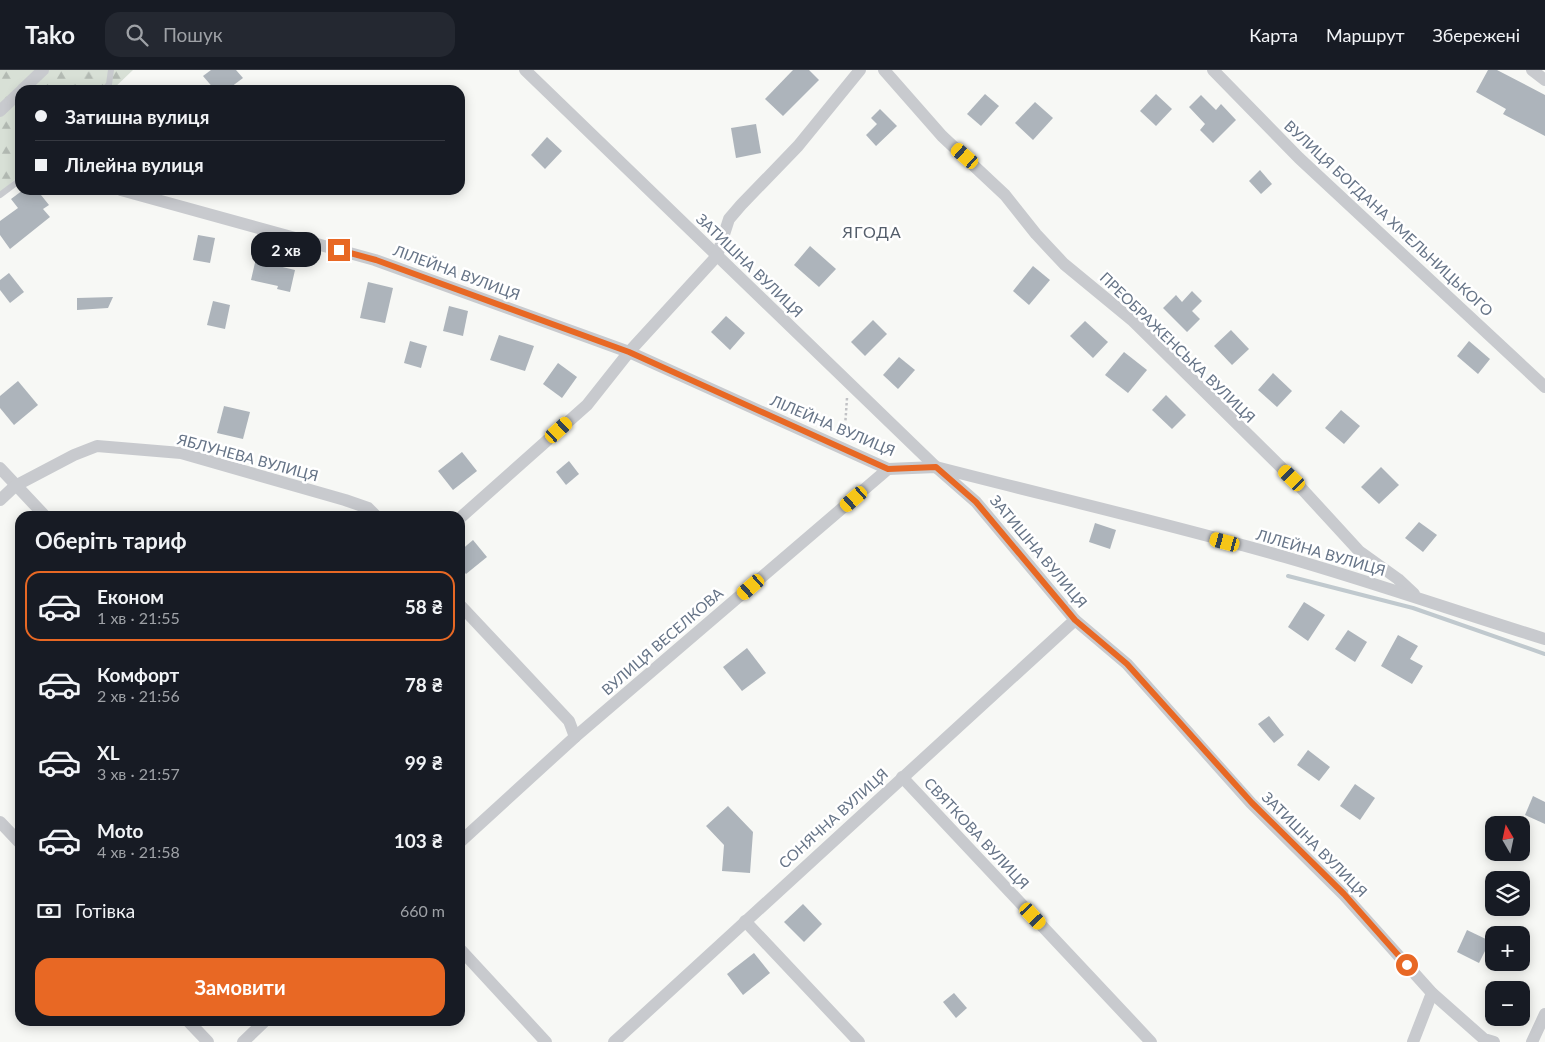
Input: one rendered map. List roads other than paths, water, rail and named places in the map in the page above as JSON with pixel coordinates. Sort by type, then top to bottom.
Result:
[{"type":"street","points":[[28,85],[44,70]]},
{"type":"street","name":"ЗАТИШНА ВУЛИЦЯ","points":[[525,70],[936,467],[976,502],[1075,620],[1127,664],[1252,803],[1344,894],[1432,993],[1484,1039],[1494,1042]]},
{"type":"street","points":[[465,514],[587,405],[629,352],[717,256],[730,219],[798,146],[860,70]]},
{"type":"street","name":"ПРЕОБРАЖЕНСЬКА ВУЛИЦЯ","points":[[884,70],[942,136],[1005,195],[1036,234],[1064,264],[1132,320],[1292,478],[1359,551],[1398,579],[1416,596]]},
{"type":"street","name":"ВУЛИЦЯ БОГДАНА ХМЕЛЬНИЦЬКОГО","points":[[1213,70],[1299,158],[1545,387]]},
{"type":"street","points":[[1532,70],[1545,80]]},
{"type":"street","points":[[0,111],[15,97]]},
{"type":"street","name":"ЛІЛЕЙНА ВУЛИЦЯ","points":[[139,195],[376,260],[629,352],[888,469],[936,467],[1283,557],[1416,596],[1455,611],[1545,640]]},
{"type":"street","name":"ЯБЛУНЕВА ВУЛИЦЯ","points":[[0,500],[15,486],[74,455],[97,446],[181,453],[345,500],[368,508],[371,511]]},
{"type":"street","points":[[0,468],[40,511]]},
{"type":"street","name":"ВУЛИЦЯ ВЕСЕЛКОВА","points":[[465,837],[576,737],[888,469]]},
{"type":"street","points":[[465,610],[569,721],[576,737]]},
{"type":"street","name":"СОНЯЧНА ВУЛИЦЯ","points":[[614,1042],[1075,620]]},
{"type":"street","name":"СВЯТКОВА ВУЛИЦЯ","points":[[902,777],[1151,1042]]},
{"type":"street","points":[[0,822],[15,838]]},
{"type":"street","points":[[745,921],[859,1042]]},
{"type":"street","points":[[465,954],[546,1042]]},
{"type":"street","points":[[1413,1042],[1432,993]]},
{"type":"street","points":[[1532,1042],[1545,1014]]},
{"type":"street","points":[[193,1026],[208,1042]]},
{"type":"street","points":[[243,1042],[260,1026]]},
{"type":"lane","points":[[108,85],[111,70]]},
{"type":"lane","points":[[0,195],[15,184]]},
{"type":"waterway","points":[[1288,576],[1413,608],[1545,654]]},
{"type":"district","name":"ЯГОДА","points":[[872,231]]}]
